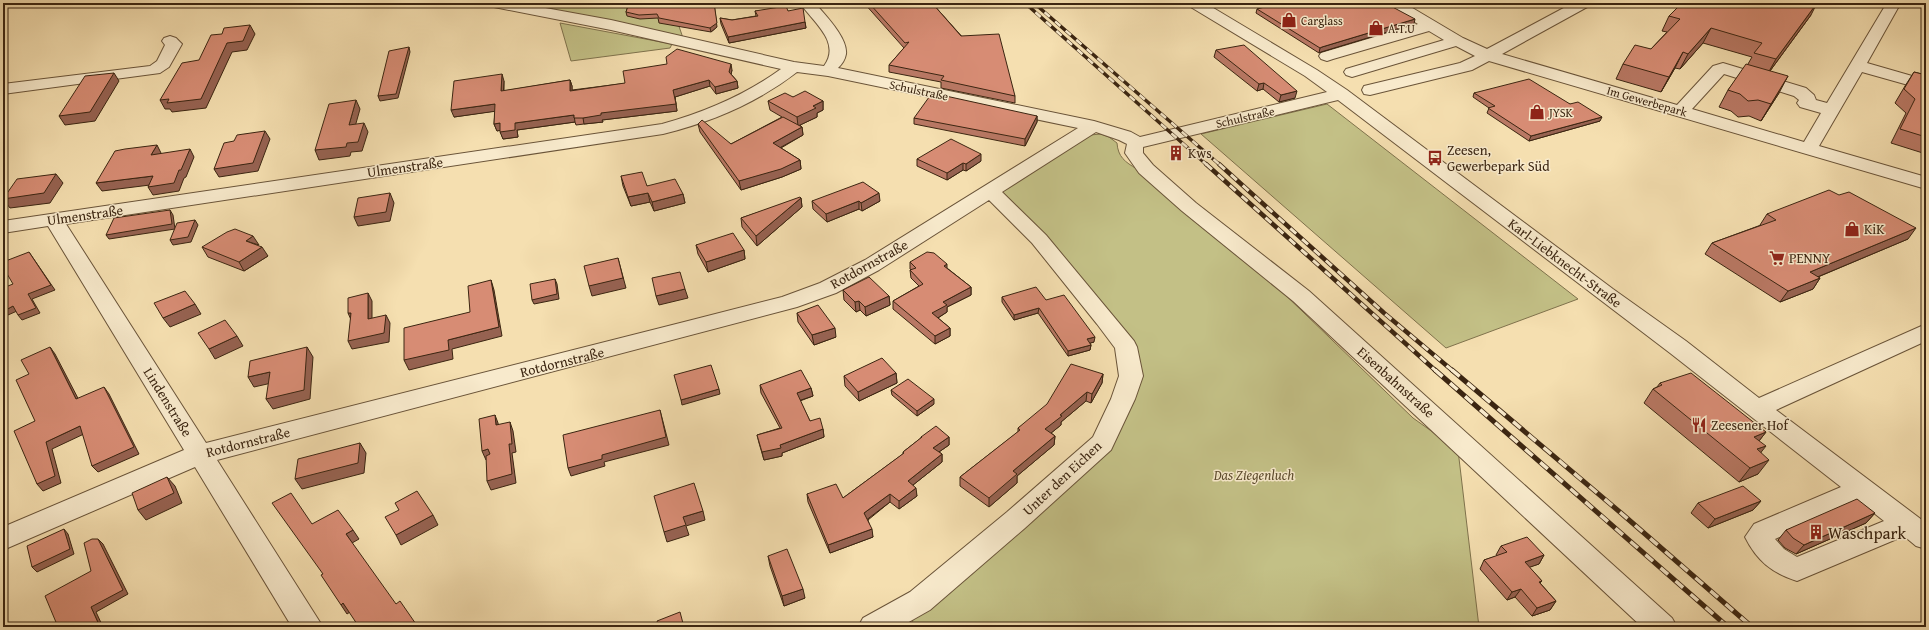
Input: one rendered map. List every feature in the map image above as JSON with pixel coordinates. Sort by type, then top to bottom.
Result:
[{"type":"street","name":"Schulstraße","points":[[494,3],[611,25],[794,67],[828,71],[1094,126],[1125,136],[1137,143],[1341,94]]},
{"type":"street","points":[[807,3],[835,38],[839,46],[838,55],[828,71]]},
{"type":"street","name":"Karl-Liebknecht-Straße","points":[[1194,3],[1311,73],[1341,94],[1605,294],[1678,347],[1756,409],[1916,530]]},
{"type":"street","name":"Im Gewerbepark","points":[[1393,3],[1429,26],[1486,55],[1926,183]]},
{"type":"street","points":[[1370,90],[1466,67],[1584,3]]},
{"type":"street","points":[[1808,148],[1858,66],[1892,6],[1891,3]]},
{"type":"street","points":[[1328,56],[1429,26]]},
{"type":"street","points":[[3,89],[154,70],[163,64],[171,50],[174,44],[170,41]]},
{"type":"street","points":[[1352,72],[1456,41]]},
{"type":"street","points":[[1858,66],[1926,85]]},
{"type":"street","name":"Ulmenstraße","points":[[3,227],[663,129],[692,121],[734,105],[769,85],[794,67]]},
{"type":"street","points":[[1681,111],[1719,69],[1723,68],[1800,92],[1808,99],[1806,103],[1831,110]]},
{"type":"street","name":"Rotdornstraße","points":[[3,539],[200,454],[789,302],[828,288],[872,265],[991,192],[1094,126]]},
{"type":"street","name":"Eisenbahnstraße","points":[[1137,143],[1134,146],[1134,153],[1146,169],[1189,207],[1301,296],[1662,627]]},
{"type":"street","name":"Unter den Eichen","points":[[873,627],[920,601],[1016,520],[1102,443],[1123,399],[1131,376],[1126,347],[1105,319],[1039,239],[991,192]]},
{"type":"street","name":"Lindenstraße","points":[[59,219],[56,224],[308,627]]},
{"type":"street","points":[[1756,409],[1926,332]]},
{"type":"street","points":[[1863,489],[1764,532],[1759,537],[1761,543],[1785,564],[1797,569],[1916,530]]},
{"type":"green space","points":[[551,3],[671,3],[683,38],[553,13]]},
{"type":"green space","points":[[560,23],[672,44],[670,48],[571,61]]},
{"type":"green space","points":[[1327,104],[1578,299],[1446,348],[1201,134]]},
{"type":"green space","name":"Das Ziegenluch","points":[[1101,134],[1109,137],[1117,143],[1119,152],[1123,159],[1137,169],[1275,285],[1413,418],[1458,450],[1479,627],[909,627],[913,620],[970,557],[1102,443],[1123,399],[1126,347],[991,192],[1090,135]]},
{"type":"building","points":[[629,3],[714,3],[717,23],[710,28],[659,18],[657,14],[639,15],[626,12]]},
{"type":"building","points":[[869,3],[932,3],[961,36],[999,34],[1015,96],[941,80],[944,76],[889,65],[909,42],[905,43]]},
{"type":"building","points":[[1280,3],[1385,3],[1415,19],[1320,48],[1257,9]]},
{"type":"building","points":[[1682,3],[1817,3],[1776,59],[1754,53],[1762,43],[1711,28],[1688,54],[1683,52],[1669,77],[1623,64],[1635,45],[1651,49],[1680,19],[1669,16]]},
{"type":"building","points":[[786,6],[788,11],[803,8],[805,22],[728,37],[720,18],[732,20],[758,16],[755,11]]},
{"type":"building","points":[[250,25],[243,41],[227,43],[201,99],[167,103],[169,99],[160,100],[182,63],[199,60],[211,35],[222,34],[224,28]]},
{"type":"building","points":[[1244,45],[1297,91],[1281,95],[1264,83],[1259,84],[1216,50]]},
{"type":"building","points":[[409,47],[396,94],[378,96],[389,51]]},
{"type":"building","points":[[677,49],[731,64],[729,72],[737,81],[715,87],[709,80],[673,90],[676,104],[601,113],[601,115],[583,118],[574,118],[574,115],[515,123],[515,130],[500,132],[500,123],[494,124],[495,104],[451,110],[454,81],[502,74],[501,91],[570,80],[570,91],[625,83],[623,71],[667,64],[666,57]]},
{"type":"building","points":[[1746,64],[1788,76],[1771,104],[1758,100],[1748,101],[1740,94],[1728,90]]},
{"type":"building","points":[[1914,72],[1926,75],[1926,137],[1900,129],[1915,99],[1904,89]]},
{"type":"building","points":[[114,73],[90,112],[59,116],[85,76]]},
{"type":"building","name":"JYSK","points":[[1529,79],[1570,104],[1578,102],[1602,117],[1531,136],[1488,108],[1495,106],[1474,93]]},
{"type":"building","points":[[805,91],[823,101],[813,106],[816,108],[797,117],[768,101],[785,93],[793,97]]},
{"type":"building","points":[[932,93],[1037,116],[1025,139],[914,118]]},
{"type":"building","points":[[356,100],[349,125],[364,123],[358,142],[347,143],[346,147],[315,150],[329,104]]},
{"type":"building","points":[[783,117],[802,127],[773,143],[800,160],[781,169],[739,181],[698,124],[702,120],[731,144]]},
{"type":"building","points":[[265,131],[253,163],[214,169],[224,143],[234,141],[237,135]]},
{"type":"building","points":[[951,139],[981,154],[966,164],[963,163],[947,173],[917,159]]},
{"type":"building","points":[[157,145],[151,155],[190,149],[174,183],[148,187],[153,176],[96,183],[115,151]]},
{"type":"building","points":[[642,172],[647,186],[675,179],[683,194],[652,202],[648,193],[628,197],[621,176]]},
{"type":"building","points":[[56,174],[44,193],[3,199],[17,179]]},
{"type":"building","points":[[863,182],[879,193],[861,203],[859,201],[826,214],[812,201]]},
{"type":"building","points":[[1829,190],[1839,195],[1849,192],[1916,228],[1810,272],[1820,278],[1788,291],[1712,243],[1776,220],[1767,214]]},
{"type":"building","points":[[390,193],[386,212],[354,217],[358,198]]},
{"type":"building","points":[[800,197],[801,198],[756,236],[741,218]]},
{"type":"building","points":[[170,210],[172,224],[106,235],[114,218]]},
{"type":"building","points":[[195,220],[188,237],[170,240],[177,223]]},
{"type":"building","points":[[235,229],[253,236],[246,241],[262,247],[239,262],[202,247],[227,232]]},
{"type":"building","points":[[733,233],[744,250],[706,262],[696,245]]},
{"type":"building","points":[[29,252],[51,285],[28,294],[36,308],[18,315],[13,306],[4,311],[3,288],[13,284],[3,267],[3,262]]},
{"type":"building","points":[[927,252],[934,253],[947,264],[944,266],[971,287],[943,302],[947,305],[932,313],[950,328],[935,336],[893,301],[923,284],[910,270],[916,268],[910,262]]},
{"type":"building","points":[[618,258],[623,278],[589,286],[584,266]]},
{"type":"building","points":[[680,272],[685,289],[656,296],[652,278]]},
{"type":"building","points":[[869,277],[889,296],[865,307],[859,301],[855,302],[843,290]]},
{"type":"building","points":[[555,279],[557,294],[532,300],[530,284]]},
{"type":"building","points":[[491,280],[499,327],[448,340],[449,350],[404,360],[404,328],[470,312],[468,286]]},
{"type":"building","points":[[1036,287],[1046,300],[1064,295],[1095,337],[1087,339],[1091,345],[1068,351],[1039,308],[1014,315],[1002,297]]},
{"type":"building","points":[[185,291],[195,304],[163,318],[154,303]]},
{"type":"building","points":[[368,293],[368,319],[386,315],[384,333],[348,341],[351,313],[348,313],[348,298]]},
{"type":"building","points":[[818,305],[835,328],[812,335],[797,313]]},
{"type":"building","points":[[225,320],[237,336],[209,349],[198,333]]},
{"type":"building","points":[[50,347],[76,399],[104,387],[134,447],[92,466],[80,426],[46,442],[55,476],[37,484],[14,431],[35,421],[16,380],[29,374],[21,360]]},
{"type":"building","points":[[307,347],[304,390],[266,399],[270,372],[248,377],[250,361]]},
{"type":"building","points":[[882,358],[896,373],[858,392],[844,376]]},
{"type":"building","points":[[1071,364],[1103,374],[1092,394],[1087,392],[1060,415],[1062,416],[1045,429],[1055,436],[1013,471],[1017,474],[989,498],[960,477],[1020,430],[1018,428],[1047,404]]},
{"type":"building","points":[[711,365],[719,389],[681,400],[674,375]]},
{"type":"building","points":[[801,370],[811,388],[797,393],[810,421],[820,418],[823,429],[780,445],[781,448],[762,452],[757,435],[782,428],[760,385]]},
{"type":"building","points":[[1691,373],[1766,432],[1754,437],[1766,446],[1757,449],[1769,460],[1750,468],[1653,389],[1662,385],[1660,383]]},
{"type":"building","points":[[908,379],[934,399],[917,411],[891,390]]},
{"type":"building","points":[[660,410],[666,437],[602,455],[602,459],[568,468],[563,435]]},
{"type":"building","points":[[495,415],[496,425],[510,422],[512,444],[509,444],[512,474],[487,481],[486,456],[490,454],[488,449],[482,451],[479,419]]},
{"type":"building","points":[[936,426],[949,437],[933,448],[942,454],[908,481],[916,488],[899,501],[890,494],[864,513],[872,529],[828,545],[807,494],[836,484],[843,498],[904,453],[903,452]]},
{"type":"building","points":[[360,443],[358,463],[295,479],[298,459]]},
{"type":"building","points":[[167,477],[174,493],[138,510],[132,493]]},
{"type":"building","points":[[694,483],[703,511],[683,517],[686,525],[664,532],[654,496]]},
{"type":"building","points":[[1743,486],[1761,501],[1715,519],[1698,503]]},
{"type":"building","points":[[417,491],[433,515],[396,535],[385,517],[399,510],[395,503]]},
{"type":"building","points":[[291,493],[312,524],[338,510],[353,530],[346,534],[396,604],[400,601],[418,627],[359,627],[343,603],[341,605],[321,575],[323,574],[272,503]]},
{"type":"building","points":[[1857,499],[1875,513],[1804,545],[1793,538],[1786,530]]},
{"type":"building","points":[[64,529],[70,549],[32,567],[27,546]]},
{"type":"building","points":[[1527,537],[1544,555],[1525,562],[1542,581],[1539,582],[1556,601],[1537,608],[1521,589],[1512,592],[1484,560],[1507,552],[1501,546]]},
{"type":"building","points":[[92,539],[98,539],[123,590],[91,607],[100,627],[58,627],[45,596],[91,571],[84,543]]},
{"type":"building","points":[[787,549],[803,589],[782,596],[768,556]]},
{"type":"building","points":[[680,612],[684,627],[659,627],[657,621]]},
{"type":"railway","points":[[1025,3],[1207,165]]},
{"type":"railway","points":[[1034,3],[1220,165]]},
{"type":"railway","points":[[1206,164],[1436,371]]},
{"type":"railway","points":[[1219,164],[1384,313],[1453,371]]},
{"type":"railway","points":[[1435,370],[1728,627]]},
{"type":"railway","points":[[1452,370],[1621,513],[1752,627]]},
{"type":"place","name":"Carglass","points":[[1289,20]]},
{"type":"place","name":"A.T.U","points":[[1376,28]]},
{"type":"place","name":"JYSK","points":[[1537,112]]},
{"type":"place","name":"Kws","points":[[1176,153]]},
{"type":"place","name":"Zeesen, Gewerbepark Süd","points":[[1435,158]]},
{"type":"place","name":"KiK","points":[[1852,229]]},
{"type":"place","name":"PENNY","points":[[1777,258]]},
{"type":"place","name":"Zeesener Hof","points":[[1699,425]]},
{"type":"place","name":"Waschpark","points":[[1816,532]]}]
